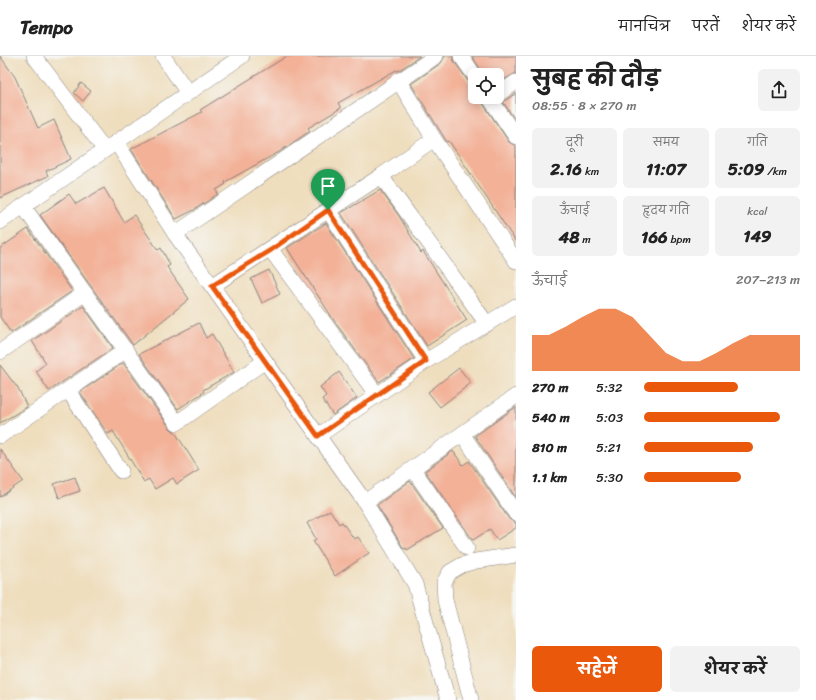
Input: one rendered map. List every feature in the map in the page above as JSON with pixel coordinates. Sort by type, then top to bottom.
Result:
[{"type":"street","points":[[34,56],[111,146],[365,502],[415,584],[448,700]]},
{"type":"street","points":[[163,56],[188,93]]},
{"type":"street","points":[[0,222],[242,56]]},
{"type":"street","points":[[175,234],[398,80],[436,56]]},
{"type":"street","points":[[461,56],[469,68]]},
{"type":"street","points":[[398,80],[434,139],[516,261]]},
{"type":"street","points":[[504,90],[516,82]]},
{"type":"street","points":[[497,104],[516,137]]},
{"type":"street","points":[[212,286],[271,250],[434,139]]},
{"type":"street","points":[[381,176],[486,324]]},
{"type":"street","points":[[23,206],[177,423],[265,361]]},
{"type":"street","points":[[328,210],[426,361]]},
{"type":"street","points":[[271,250],[377,395]]},
{"type":"street","points":[[0,352],[85,293]]},
{"type":"street","points":[[318,436],[426,361],[516,306]]},
{"type":"street","points":[[0,436],[126,350]]},
{"type":"street","points":[[68,390],[121,471]]},
{"type":"street","points":[[365,502],[463,435],[516,396]]},
{"type":"street","points":[[463,435],[516,514]]},
{"type":"street","points":[[413,469],[467,548]]},
{"type":"street","points":[[472,700],[446,600],[444,582],[450,572],[462,565],[476,561],[516,555]]},
{"type":"building","points":[[0,56],[15,77],[38,128],[54,120],[71,159],[46,171],[48,176],[0,198]]},
{"type":"building","points":[[287,56],[420,56],[398,71],[396,70],[338,103],[341,108],[308,128],[310,131],[279,152],[225,182],[226,184],[216,190],[218,194],[194,210],[176,219],[131,149],[202,112],[200,110]]},
{"type":"building","points":[[445,56],[452,56],[468,81],[468,104],[483,104],[509,142],[516,146],[516,242],[449,141],[447,142],[411,84],[441,63]]},
{"type":"building","points":[[472,56],[516,56],[516,73],[504,80],[504,68],[480,68]]},
{"type":"building","points":[[81,83],[91,91],[83,101],[74,93]]},
{"type":"building","points":[[516,93],[516,121],[504,103],[504,101]]},
{"type":"building","points":[[104,188],[124,222],[134,215],[158,250],[161,248],[170,265],[167,267],[189,299],[133,345],[40,215],[69,194],[76,204]]},
{"type":"building","points":[[380,190],[399,216],[421,253],[423,251],[467,320],[427,346],[341,213]]},
{"type":"building","points":[[326,223],[414,359],[379,382],[337,325],[287,248]]},
{"type":"building","points":[[28,229],[72,291],[11,333],[0,317],[0,248]]},
{"type":"building","points":[[269,270],[280,294],[262,303],[251,279]]},
{"type":"building","points":[[83,306],[113,348],[49,391],[36,371],[46,363],[32,341]]},
{"type":"building","points":[[199,323],[206,338],[212,334],[234,372],[203,390],[204,392],[178,409],[139,354]]},
{"type":"building","points":[[123,363],[170,428],[175,432],[199,470],[177,484],[173,478],[155,489],[149,479],[144,482],[113,431],[108,434],[80,392]]},
{"type":"building","points":[[0,365],[17,386],[27,407],[0,423]]},
{"type":"building","points":[[459,368],[471,383],[440,407],[428,392]]},
{"type":"building","points":[[339,372],[357,398],[333,415],[322,399],[326,396],[320,387]]},
{"type":"building","points":[[516,407],[516,498],[475,436]]},
{"type":"building","points":[[0,449],[23,481],[0,497]]},
{"type":"building","points":[[453,451],[463,465],[469,461],[509,519],[516,523],[516,528],[497,540],[490,529],[473,540],[425,471]]},
{"type":"building","points":[[75,477],[80,491],[59,498],[54,484]]},
{"type":"building","points":[[410,481],[443,528],[407,550],[406,548],[404,549],[377,505]]},
{"type":"building","points":[[330,510],[339,524],[342,522],[354,539],[358,537],[369,553],[335,576],[313,541],[316,539],[307,523]]},
{"type":"route","points":[[328,210],[426,361],[318,436],[212,286],[271,250],[328,210]]}]
